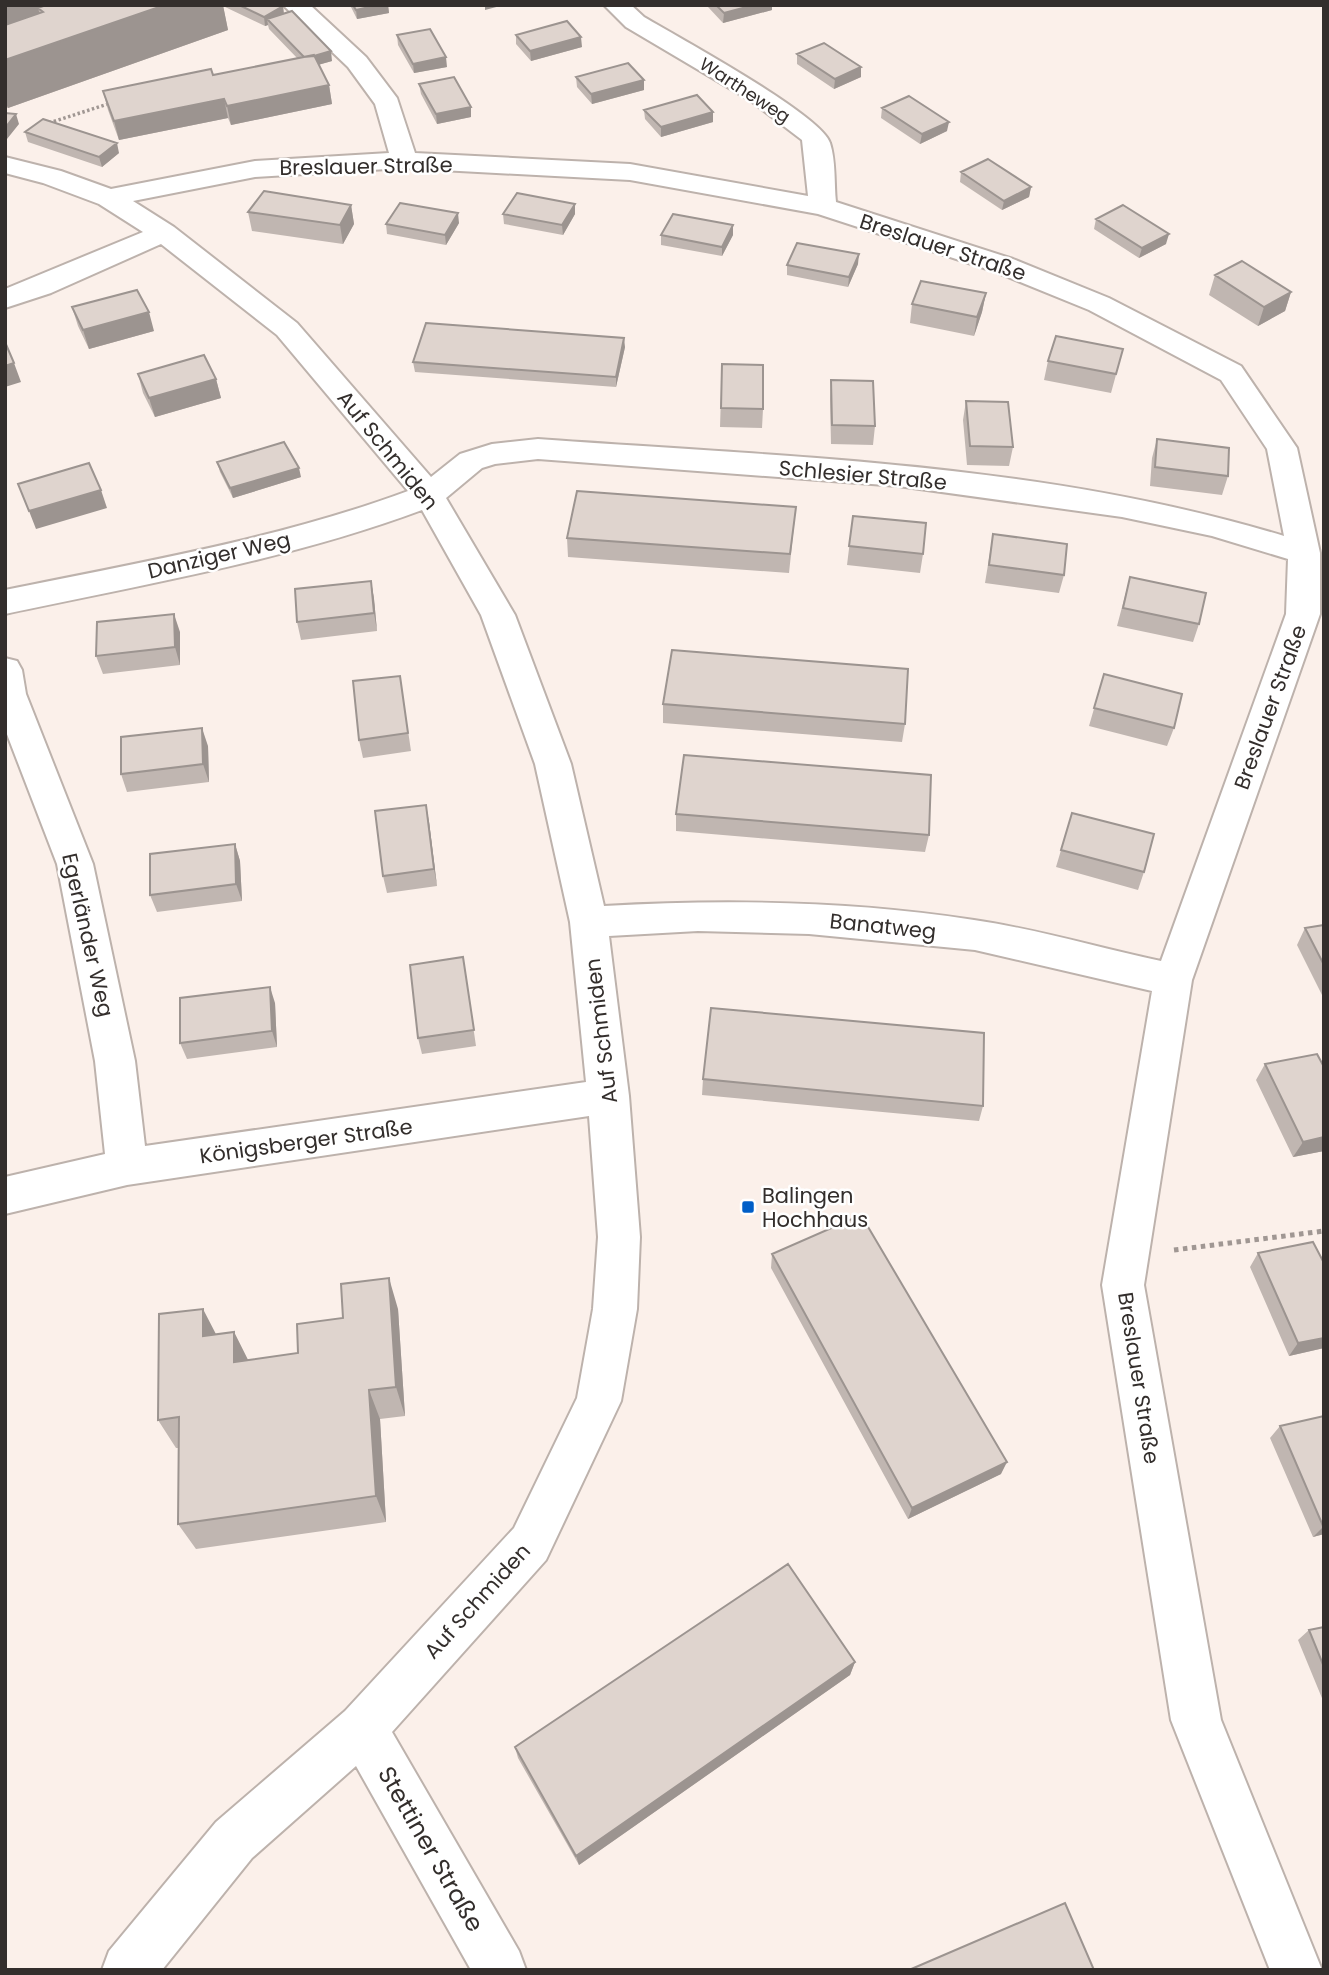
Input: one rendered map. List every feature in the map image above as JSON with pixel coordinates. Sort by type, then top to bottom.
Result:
[{"type":"street","points":[[295,5],[357,62],[388,103],[404,160]]},
{"type":"street","name":"Wartheweg","points":[[616,5],[635,22],[760,96],[811,134],[817,142],[823,207]]},
{"type":"street","name":"Breslauer Straße","points":[[109,198],[255,169],[404,160],[630,172],[823,207],[1015,269],[1099,304],[1231,373],[1282,448],[1304,553],[1313,616],[1173,980],[1123,1285],[1196,1720],[1296,1970]]},
{"type":"street","name":"Auf Schmiden","points":[[5,165],[52,177],[109,198],[164,233],[287,329],[429,495],[498,615],[553,764],[589,922],[609,1096],[619,1237],[615,1309],[599,1401],[530,1544],[362,1728],[234,1840],[128,1970]]},
{"type":"street","points":[[5,299],[41,287],[164,233]]},
{"type":"street","name":"Schlesier Straße","points":[[429,495],[471,461],[492,454],[538,449],[898,476],[1122,506],[1215,526],[1304,553]]},
{"type":"street","name":"Danziger Weg","points":[[5,602],[210,559],[360,521],[429,495]]},
{"type":"street","name":"Egerländer Weg","points":[[5,670],[9,694],[75,864],[115,1061],[127,1167]]},
{"type":"street","name":"Banatweg","points":[[589,922],[698,916],[809,919],[906,928],[975,935],[1173,980]]},
{"type":"street","name":"Königsberger Straße","points":[[5,1196],[127,1167],[609,1096]]},
{"type":"street","name":"Stettiner Straße","points":[[362,1728],[500,1970]]},
{"type":"path","points":[[44,125],[96,106],[121,101]]},
{"type":"path","points":[[1128,1255],[1324,1231]]},
{"type":"building","points":[[46,5],[165,5],[5,60],[5,25],[43,12],[38,8]]},
{"type":"building","points":[[239,5],[281,5],[283,6],[264,17]]},
{"type":"building","points":[[353,5],[378,5],[356,10]]},
{"type":"building","points":[[716,5],[754,5],[724,13]]},
{"type":"building","points":[[292,11],[331,51],[304,57],[267,19]]},
{"type":"building","points":[[567,21],[581,37],[530,51],[516,35]]},
{"type":"building","points":[[430,29],[446,57],[413,64],[397,35]]},
{"type":"building","points":[[824,43],[861,67],[835,79],[797,54]]},
{"type":"building","points":[[314,55],[329,85],[227,106],[224,99],[114,121],[103,91],[211,69],[213,75]]},
{"type":"building","points":[[628,63],[644,80],[591,94],[576,77]]},
{"type":"building","points":[[454,77],[471,107],[436,114],[419,84]]},
{"type":"building","points":[[697,95],[713,112],[661,127],[644,110]]},
{"type":"building","points":[[909,96],[949,122],[922,134],[882,108]]},
{"type":"building","points":[[5,113],[16,114],[5,128]]},
{"type":"building","points":[[43,119],[117,143],[99,157],[25,132]]},
{"type":"building","points":[[988,159],[1031,187],[1004,201],[961,172]]},
{"type":"building","points":[[264,191],[351,205],[340,225],[248,212]]},
{"type":"building","points":[[517,193],[575,204],[562,225],[503,214]]},
{"type":"building","points":[[400,203],[458,213],[445,235],[386,224]]},
{"type":"building","points":[[1123,205],[1169,234],[1142,248],[1096,219]]},
{"type":"building","points":[[673,214],[733,225],[722,247],[661,235]]},
{"type":"building","points":[[797,243],[859,254],[849,277],[787,265]]},
{"type":"building","points":[[1242,261],[1291,292],[1264,307],[1215,275]]},
{"type":"building","points":[[921,281],[986,293],[977,317],[912,304]]},
{"type":"building","points":[[137,290],[149,312],[83,330],[72,307]]},
{"type":"building","points":[[426,323],[624,338],[616,377],[413,362]]},
{"type":"building","points":[[1056,336],[1123,349],[1116,374],[1048,361]]},
{"type":"building","points":[[5,342],[14,363],[5,366]]},
{"type":"building","points":[[204,355],[216,379],[149,398],[138,374]]},
{"type":"building","points":[[722,364],[763,365],[763,409],[721,408]]},
{"type":"building","points":[[831,380],[873,381],[875,426],[832,425]]},
{"type":"building","points":[[966,401],[1008,402],[1013,447],[970,446]]},
{"type":"building","points":[[1157,439],[1229,448],[1228,476],[1155,467]]},
{"type":"building","points":[[284,442],[299,468],[230,488],[217,462]]},
{"type":"building","points":[[89,463],[101,490],[29,511],[18,484]]},
{"type":"building","points":[[577,491],[796,507],[790,554],[567,538]]},
{"type":"building","points":[[853,516],[926,523],[923,554],[849,546]]},
{"type":"building","points":[[993,534],[1067,544],[1064,575],[989,565]]},
{"type":"building","points":[[1130,577],[1206,593],[1199,624],[1123,608]]},
{"type":"building","points":[[371,581],[374,613],[297,622],[295,589]]},
{"type":"building","points":[[174,614],[175,647],[96,656],[97,622]]},
{"type":"building","points":[[672,650],[908,669],[905,724],[663,704]]},
{"type":"building","points":[[1104,674],[1182,694],[1174,728],[1094,708]]},
{"type":"building","points":[[400,676],[408,733],[359,740],[353,681]]},
{"type":"building","points":[[202,728],[203,764],[121,774],[121,737]]},
{"type":"building","points":[[684,755],[931,775],[929,835],[676,814]]},
{"type":"building","points":[[426,805],[434,869],[383,876],[375,811]]},
{"type":"building","points":[[1072,813],[1154,834],[1144,872],[1061,850]]},
{"type":"building","points":[[235,844],[236,884],[150,895],[150,854]]},
{"type":"building","points":[[1324,925],[1324,965],[1305,928]]},
{"type":"building","points":[[463,957],[474,1030],[418,1038],[410,965]]},
{"type":"building","points":[[270,987],[272,1031],[180,1043],[180,998]]},
{"type":"building","points":[[711,1008],[984,1033],[983,1106],[703,1079]]},
{"type":"building","points":[[1317,1054],[1324,1067],[1324,1137],[1303,1142],[1265,1064]]},
{"type":"building","points":[[861,1215],[1007,1462],[912,1508],[772,1254]]},
{"type":"building","points":[[1313,1242],[1324,1263],[1324,1338],[1298,1343],[1258,1253]]},
{"type":"building","points":[[389,1278],[396,1387],[369,1390],[376,1496],[178,1524],[179,1417],[158,1420],[159,1314],[203,1309],[203,1336],[234,1332],[234,1362],[298,1353],[297,1324],[343,1318],[341,1284]]},
{"type":"building","points":[[1324,1416],[1324,1526],[1323,1526],[1280,1426]]},
{"type":"building","points":[[788,1564],[855,1662],[576,1856],[515,1747]]},
{"type":"building","points":[[1324,1627],[1324,1667],[1309,1630]]},
{"type":"building","points":[[1065,1903],[1094,1970],[909,1970]]},
{"type":"place","name":"Balingen Hochhaus","points":[[748,1207]]}]
